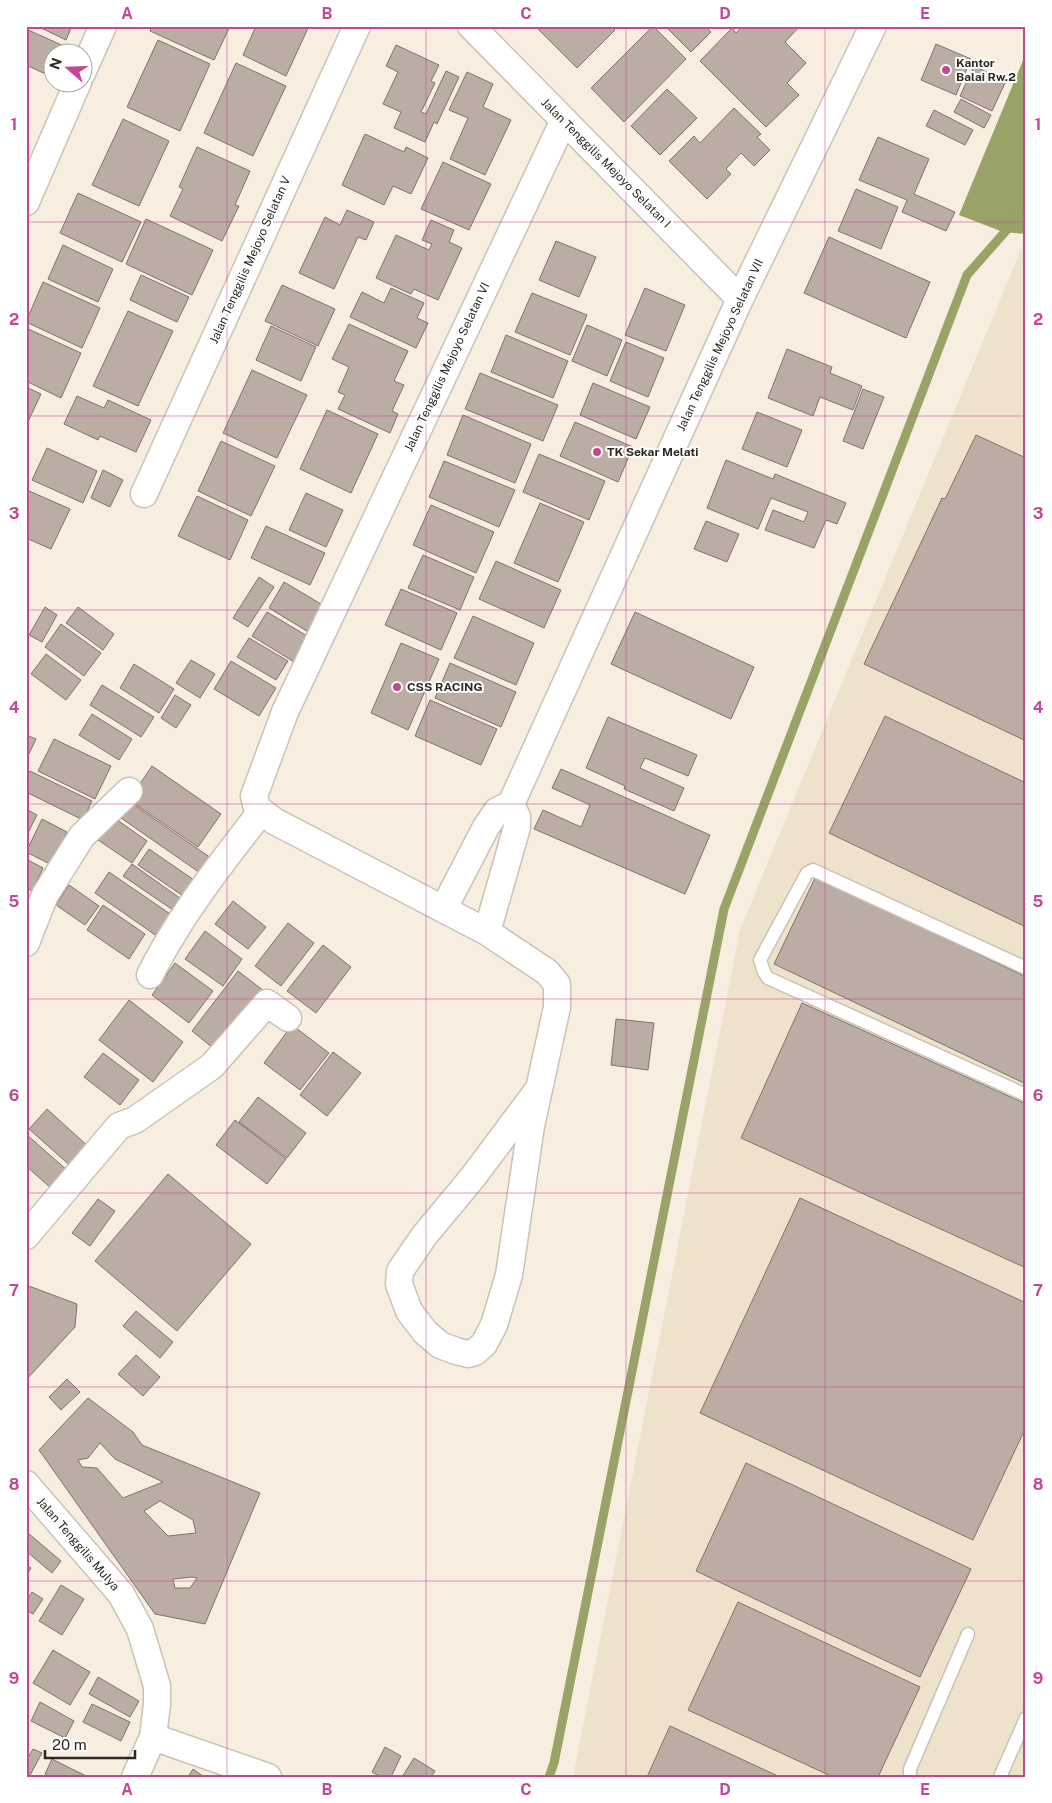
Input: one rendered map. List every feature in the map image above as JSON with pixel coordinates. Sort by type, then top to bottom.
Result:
[{"type":"street","points":[[92,51],[103,26]]},
{"type":"street","name":"Jalan Tenggilis Mejoyo Selatan V","points":[[144,494],[357,26]]},
{"type":"street","name":"Jalan Tenggilis Mejoyo Selatan I","points":[[470,26],[740,299]]},
{"type":"street","name":"Jalan Tenggilis Mejoyo Selatan VII","points":[[444,908],[486,827],[497,811],[511,804],[740,299],[873,26]]},
{"type":"street","points":[[26,202],[74,92]]},
{"type":"street","name":"Jalan Tenggilis Mejoyo Selatan VI","points":[[261,812],[255,801],[255,790],[285,712],[564,120]]},
{"type":"street","points":[[26,943],[45,895],[82,836],[129,791]]},
{"type":"street","points":[[487,932],[517,827],[517,817],[511,804]]},
{"type":"street","points":[[150,975],[161,954],[202,892],[261,812],[487,932],[547,972],[557,984],[557,1006],[530,1126],[509,1275],[494,1325],[484,1344],[475,1352],[468,1354],[456,1351],[440,1345],[425,1332],[409,1311],[399,1284],[400,1271],[424,1236],[473,1177],[538,1090]]},
{"type":"street","points":[[26,1236],[119,1126],[135,1120],[212,1066],[267,1003],[288,1018]]},
{"type":"street","name":"Jalan Tenggilis Mulya","points":[[26,1484],[121,1594],[140,1629],[157,1686],[157,1704],[153,1737],[135,1777]]},
{"type":"street","points":[[153,1737],[268,1777]]},
{"type":"lane","points":[[1026,968],[813,870],[807,873],[760,960],[768,978],[1026,1095]]},
{"type":"lane","points":[[910,1777],[910,1769],[968,1634]]},
{"type":"lane","points":[[1000,1777],[1026,1718]]},
{"type":"shaded area","points":[[1026,53],[1026,234],[1003,232],[959,215]]},
{"type":"shaded area","points":[[1026,237],[1026,1777],[573,1777],[740,930]]},
{"type":"building","points":[[37,26],[72,26],[66,40]]},
{"type":"building","points":[[152,26],[230,26],[214,60],[150,31]]},
{"type":"building","points":[[256,26],[309,26],[286,76],[243,55]]},
{"type":"building","points":[[535,26],[611,26],[615,30],[577,68]]},
{"type":"building","points":[[653,26],[686,59],[624,122],[591,88]]},
{"type":"building","points":[[665,26],[705,26],[711,32],[691,52]]},
{"type":"building","points":[[743,26],[800,26],[785,42],[806,63],[787,83],[799,95],[766,127],[700,61],[732,28],[736,33]]},
{"type":"building","points":[[26,29],[55,42],[42,42],[42,72],[26,65]]},
{"type":"building","points":[[158,40],[210,64],[180,131],[127,107]]},
{"type":"building","name":"Kantor Balai Rw.2","points":[[936,44],[971,59],[956,95],[921,80]]},
{"type":"building","points":[[396,45],[439,65],[431,81],[435,83],[421,112],[426,114],[446,71],[459,77],[437,124],[434,122],[425,142],[394,128],[401,112],[383,104],[398,72],[386,66]]},
{"type":"building","points":[[236,63],[286,86],[253,156],[204,133]]},
{"type":"building","points":[[974,66],[1006,81],[992,111],[960,96]]},
{"type":"building","points":[[467,72],[493,84],[483,107],[511,120],[485,175],[450,159],[468,118],[449,110]]},
{"type":"building","points":[[667,89],[697,118],[660,155],[631,126]]},
{"type":"building","points":[[961,99],[991,115],[984,128],[954,112]]},
{"type":"building","points":[[734,108],[761,134],[757,137],[770,150],[754,166],[741,153],[726,169],[731,174],[707,199],[669,161],[694,136],[700,143]]},
{"type":"building","points":[[934,110],[973,130],[965,145],[926,126]]},
{"type":"building","points":[[123,119],[169,141],[139,206],[92,185]]},
{"type":"building","points":[[365,134],[404,152],[406,147],[428,158],[411,194],[393,186],[384,205],[342,185]]},
{"type":"building","points":[[878,137],[929,159],[914,194],[955,212],[946,231],[902,212],[907,200],[859,180]]},
{"type":"building","points":[[197,147],[250,171],[235,205],[239,206],[222,241],[170,216],[183,189],[179,187]]},
{"type":"building","points":[[443,162],[491,184],[469,230],[421,209]]},
{"type":"building","points":[[856,189],[898,207],[881,249],[838,231]]},
{"type":"building","points":[[78,193],[141,222],[122,262],[60,233]]},
{"type":"building","points":[[347,210],[374,222],[366,240],[358,237],[334,289],[299,273],[325,217],[340,225]]},
{"type":"building","points":[[146,219],[213,250],[192,295],[126,264]]},
{"type":"building","points":[[431,220],[454,230],[449,242],[462,248],[438,300],[414,289],[411,294],[376,278],[396,235],[429,250],[432,244],[422,240]]},
{"type":"building","points":[[829,237],[930,282],[906,338],[804,293]]},
{"type":"building","points":[[556,241],[596,257],[579,297],[539,280]]},
{"type":"building","points":[[63,245],[113,269],[98,302],[48,279]]},
{"type":"building","points":[[141,275],[189,297],[177,322],[130,300]]},
{"type":"building","points":[[43,282],[100,308],[82,348],[26,322]]},
{"type":"building","points":[[282,285],[335,309],[318,346],[265,321]]},
{"type":"building","points":[[391,288],[424,303],[417,318],[428,323],[416,348],[350,317],[362,292],[384,303]]},
{"type":"building","points":[[645,288],[685,305],[666,351],[625,335]]},
{"type":"building","points":[[532,293],[587,315],[570,355],[515,332]]},
{"type":"building","points":[[128,311],[173,331],[138,406],[93,386]]},
{"type":"building","points":[[349,324],[408,351],[394,381],[404,385],[392,411],[398,414],[390,433],[338,409],[345,395],[338,392],[349,367],[332,359]]},
{"type":"building","points":[[587,325],[622,340],[607,376],[572,361]]},
{"type":"building","points":[[271,326],[316,347],[301,381],[256,360]]},
{"type":"building","points":[[26,328],[81,353],[61,398],[26,381]]},
{"type":"building","points":[[506,335],[568,361],[553,398],[491,372]]},
{"type":"building","points":[[626,342],[664,358],[648,397],[610,381]]},
{"type":"building","points":[[787,349],[832,367],[830,373],[862,386],[853,410],[820,397],[813,416],[768,398]]},
{"type":"building","points":[[252,370],[307,395],[277,458],[223,433]]},
{"type":"building","points":[[480,373],[558,405],[543,441],[465,409]]},
{"type":"building","points":[[593,383],[650,407],[636,439],[580,415]]},
{"type":"building","points":[[26,387],[41,394],[26,426]]},
{"type":"building","points":[[863,389],[884,397],[863,449],[843,441]]},
{"type":"building","points":[[77,396],[104,408],[108,400],[151,420],[136,452],[100,436],[98,440],[64,424]]},
{"type":"building","points":[[327,410],[378,434],[351,493],[300,469]]},
{"type":"building","points":[[757,412],[802,430],[787,467],[742,449]]},
{"type":"building","points":[[463,415],[531,444],[515,483],[447,455]]},
{"type":"building","name":"TK Sekar Melati","points":[[575,422],[633,447],[618,482],[560,456]]},
{"type":"building","points":[[976,435],[1026,458],[1026,741],[864,664],[942,498],[945,499]]},
{"type":"building","points":[[221,441],[275,466],[251,516],[198,491]]},
{"type":"building","points":[[47,448],[97,471],[83,503],[32,480]]},
{"type":"building","points":[[539,454],[605,481],[589,520],[523,492]]},
{"type":"building","points":[[726,460],[773,479],[775,474],[846,503],[837,524],[826,520],[814,548],[765,530],[773,510],[804,522],[808,512],[771,498],[758,529],[707,508]]},
{"type":"building","points":[[444,461],[515,490],[499,527],[429,497]]},
{"type":"building","points":[[103,470],[123,480],[110,507],[91,498]]},
{"type":"building","points":[[27,490],[70,509],[51,549],[26,538]]},
{"type":"building","points":[[306,493],[343,510],[326,547],[289,530]]},
{"type":"building","points":[[197,496],[248,520],[230,560],[178,536]]},
{"type":"building","points":[[540,503],[584,522],[558,582],[514,563]]},
{"type":"building","points":[[431,505],[494,532],[476,573],[413,545]]},
{"type":"building","points":[[706,521],[739,534],[727,562],[694,549]]},
{"type":"building","points":[[266,526],[325,553],[310,585],[251,558]]},
{"type":"building","points":[[423,555],[474,577],[460,610],[408,588]]},
{"type":"building","points":[[496,561],[561,590],[544,628],[479,599]]},
{"type":"building","points":[[259,577],[274,587],[248,627],[233,618]]},
{"type":"building","points":[[284,582],[326,607],[310,633],[269,608]]},
{"type":"building","points":[[401,589],[457,613],[441,650],[385,625]]},
{"type":"building","points":[[45,607],[57,615],[42,642],[29,635]]},
{"type":"building","points":[[78,607],[114,634],[103,650],[66,623]]},
{"type":"building","points":[[267,612],[309,637],[294,662],[252,636]]},
{"type":"building","points":[[635,612],[754,667],[731,719],[611,664]]},
{"type":"building","points":[[473,616],[534,643],[516,685],[454,658]]},
{"type":"building","points":[[61,624],[101,653],[84,676],[45,647]]},
{"type":"building","points":[[249,638],[288,661],[276,680],[237,657]]},
{"type":"building","points":[[401,643],[439,659],[408,730],[371,713]]},
{"type":"building","points":[[46,654],[81,680],[66,700],[31,674]]},
{"type":"building","points":[[191,660],[215,674],[200,698],[176,683]]},
{"type":"building","points":[[231,661],[276,688],[259,716],[214,689]]},
{"type":"building","points":[[450,663],[516,692],[501,727],[435,698]]},
{"type":"building","points":[[134,664],[174,689],[159,713],[120,688]]},
{"type":"building","points":[[102,685],[154,717],[141,737],[90,705]]},
{"type":"building","points":[[175,695],[191,705],[176,728],[161,718]]},
{"type":"building","points":[[430,700],[497,729],[481,765],[415,736]]},
{"type":"building","points":[[92,714],[132,739],[119,760],[79,735]]},
{"type":"building","points":[[885,716],[1026,783],[1026,927],[829,833]]},
{"type":"building","points":[[608,717],[697,755],[688,776],[645,758],[640,768],[684,788],[674,811],[624,789],[625,786],[586,768]]},
{"type":"building","points":[[26,735],[36,739],[26,760]]},
{"type":"building","points":[[54,739],[111,766],[95,799],[38,771]]},
{"type":"building","points":[[152,766],[221,814],[198,847],[129,800]]},
{"type":"building","points":[[561,769],[710,835],[685,894],[534,829],[543,810],[581,827],[590,805],[552,788]]},
{"type":"building","points":[[30,771],[92,801],[83,820],[26,792],[26,778]]},
{"type":"building","points":[[131,803],[214,860],[203,875],[121,818]]},
{"type":"building","points":[[26,809],[37,815],[26,837]]},
{"type":"building","points":[[113,817],[147,841],[132,863],[98,840]]},
{"type":"building","points":[[42,819],[67,832],[52,865],[26,852]]},
{"type":"building","points":[[149,849],[197,882],[186,898],[138,865]]},
{"type":"building","points":[[26,859],[43,868],[32,891],[26,888]]},
{"type":"building","points":[[132,864],[184,901],[176,912],[123,876]]},
{"type":"building","points":[[109,872],[176,918],[161,939],[95,893]]},
{"type":"building","points":[[816,876],[1026,977],[1026,1084],[774,964]]},
{"type":"building","points":[[69,885],[99,906],[85,925],[56,905]]},
{"type":"building","points":[[233,901],[266,927],[248,949],[215,924]]},
{"type":"building","points":[[103,905],[145,934],[129,959],[87,930]]},
{"type":"building","points":[[288,923],[314,943],[281,986],[255,966]]},
{"type":"building","points":[[205,931],[242,959],[223,986],[185,959]]},
{"type":"building","points":[[323,945],[351,967],[316,1013],[287,991]]},
{"type":"building","points":[[175,963],[213,991],[189,1023],[152,995]]},
{"type":"building","points":[[238,971],[264,991],[218,1052],[192,1031]]},
{"type":"building","points":[[129,1000],[183,1042],[153,1082],[99,1040]]},
{"type":"building","points":[[802,1003],[1026,1104],[1026,1268],[741,1138]]},
{"type":"building","points":[[616,1019],[654,1023],[648,1070],[611,1065]]},
{"type":"building","points":[[292,1025],[329,1053],[300,1090],[264,1063]]},
{"type":"building","points":[[333,1052],[361,1073],[327,1116],[300,1095]]},
{"type":"building","points":[[103,1053],[139,1080],[120,1105],[84,1077]]},
{"type":"building","points":[[258,1097],[306,1133],[287,1158],[239,1122]]},
{"type":"building","points":[[47,1109],[91,1149],[74,1169],[29,1129]]},
{"type":"building","points":[[235,1120],[286,1159],[267,1184],[216,1145]]},
{"type":"building","points":[[27,1135],[68,1171],[52,1189],[26,1166]]},
{"type":"building","points":[[168,1174],[251,1244],[177,1331],[95,1261]]},
{"type":"building","points":[[800,1198],[1026,1303],[1026,1427],[973,1540],[700,1413]]},
{"type":"building","points":[[98,1199],[115,1211],[90,1246],[72,1233]]},
{"type":"building","points":[[26,1285],[77,1304],[75,1327],[26,1380]]},
{"type":"building","points":[[136,1311],[173,1342],[160,1358],[123,1326]]},
{"type":"building","points":[[136,1355],[160,1377],[143,1396],[118,1374]]},
{"type":"building","points":[[67,1379],[80,1392],[61,1410],[49,1397]]},
{"type":"building","points":[[88,1398],[133,1432],[142,1445],[260,1493],[205,1624],[155,1614],[39,1450]],"holes":[[[100,1443],[115,1459],[163,1482],[123,1498],[97,1468],[82,1467],[78,1460],[88,1458]],[[160,1501],[193,1520],[196,1533],[168,1536],[144,1511]],[[192,1577],[197,1578],[190,1588],[175,1588],[173,1579]]]},
{"type":"building","points":[[746,1463],[971,1569],[920,1677],[696,1571]]},
{"type":"building","points":[[28,1533],[61,1561],[52,1573],[26,1551],[26,1535]]},
{"type":"building","points":[[26,1565],[31,1568],[26,1576]]},
{"type":"building","points":[[61,1585],[84,1599],[62,1635],[39,1621]]},
{"type":"building","points":[[32,1592],[43,1599],[33,1614],[26,1610],[26,1601]]},
{"type":"building","points":[[738,1602],[920,1687],[878,1777],[833,1777],[688,1710]]},
{"type":"building","points":[[53,1650],[90,1672],[70,1705],[33,1683]]},
{"type":"building","points":[[98,1677],[139,1701],[130,1717],[89,1694]]},
{"type":"building","points":[[40,1702],[74,1721],[65,1738],[31,1721]]},
{"type":"building","points":[[92,1704],[130,1722],[121,1741],[83,1722]]},
{"type":"building","points":[[670,1726],[780,1777],[647,1777]]},
{"type":"building","points":[[385,1747],[401,1756],[391,1777],[381,1777],[372,1772]]},
{"type":"building","points":[[33,1749],[42,1753],[29,1777],[26,1777],[26,1761]]},
{"type":"building","points":[[414,1758],[435,1771],[431,1777],[402,1777]]},
{"type":"building","points":[[52,1759],[86,1777],[51,1777],[45,1774]]},
{"type":"building","points":[[193,1769],[204,1777],[188,1777]]},
{"type":"waterway","points":[[549,1777],[554,1763],[724,909],[967,275],[1026,208]]},
{"type":"place","name":"Kantor Balai Rw.2","points":[[946,70]]},
{"type":"place","name":"TK Sekar Melati","points":[[597,452]]},
{"type":"place","name":"CSS RACING","points":[[397,687]]}]
